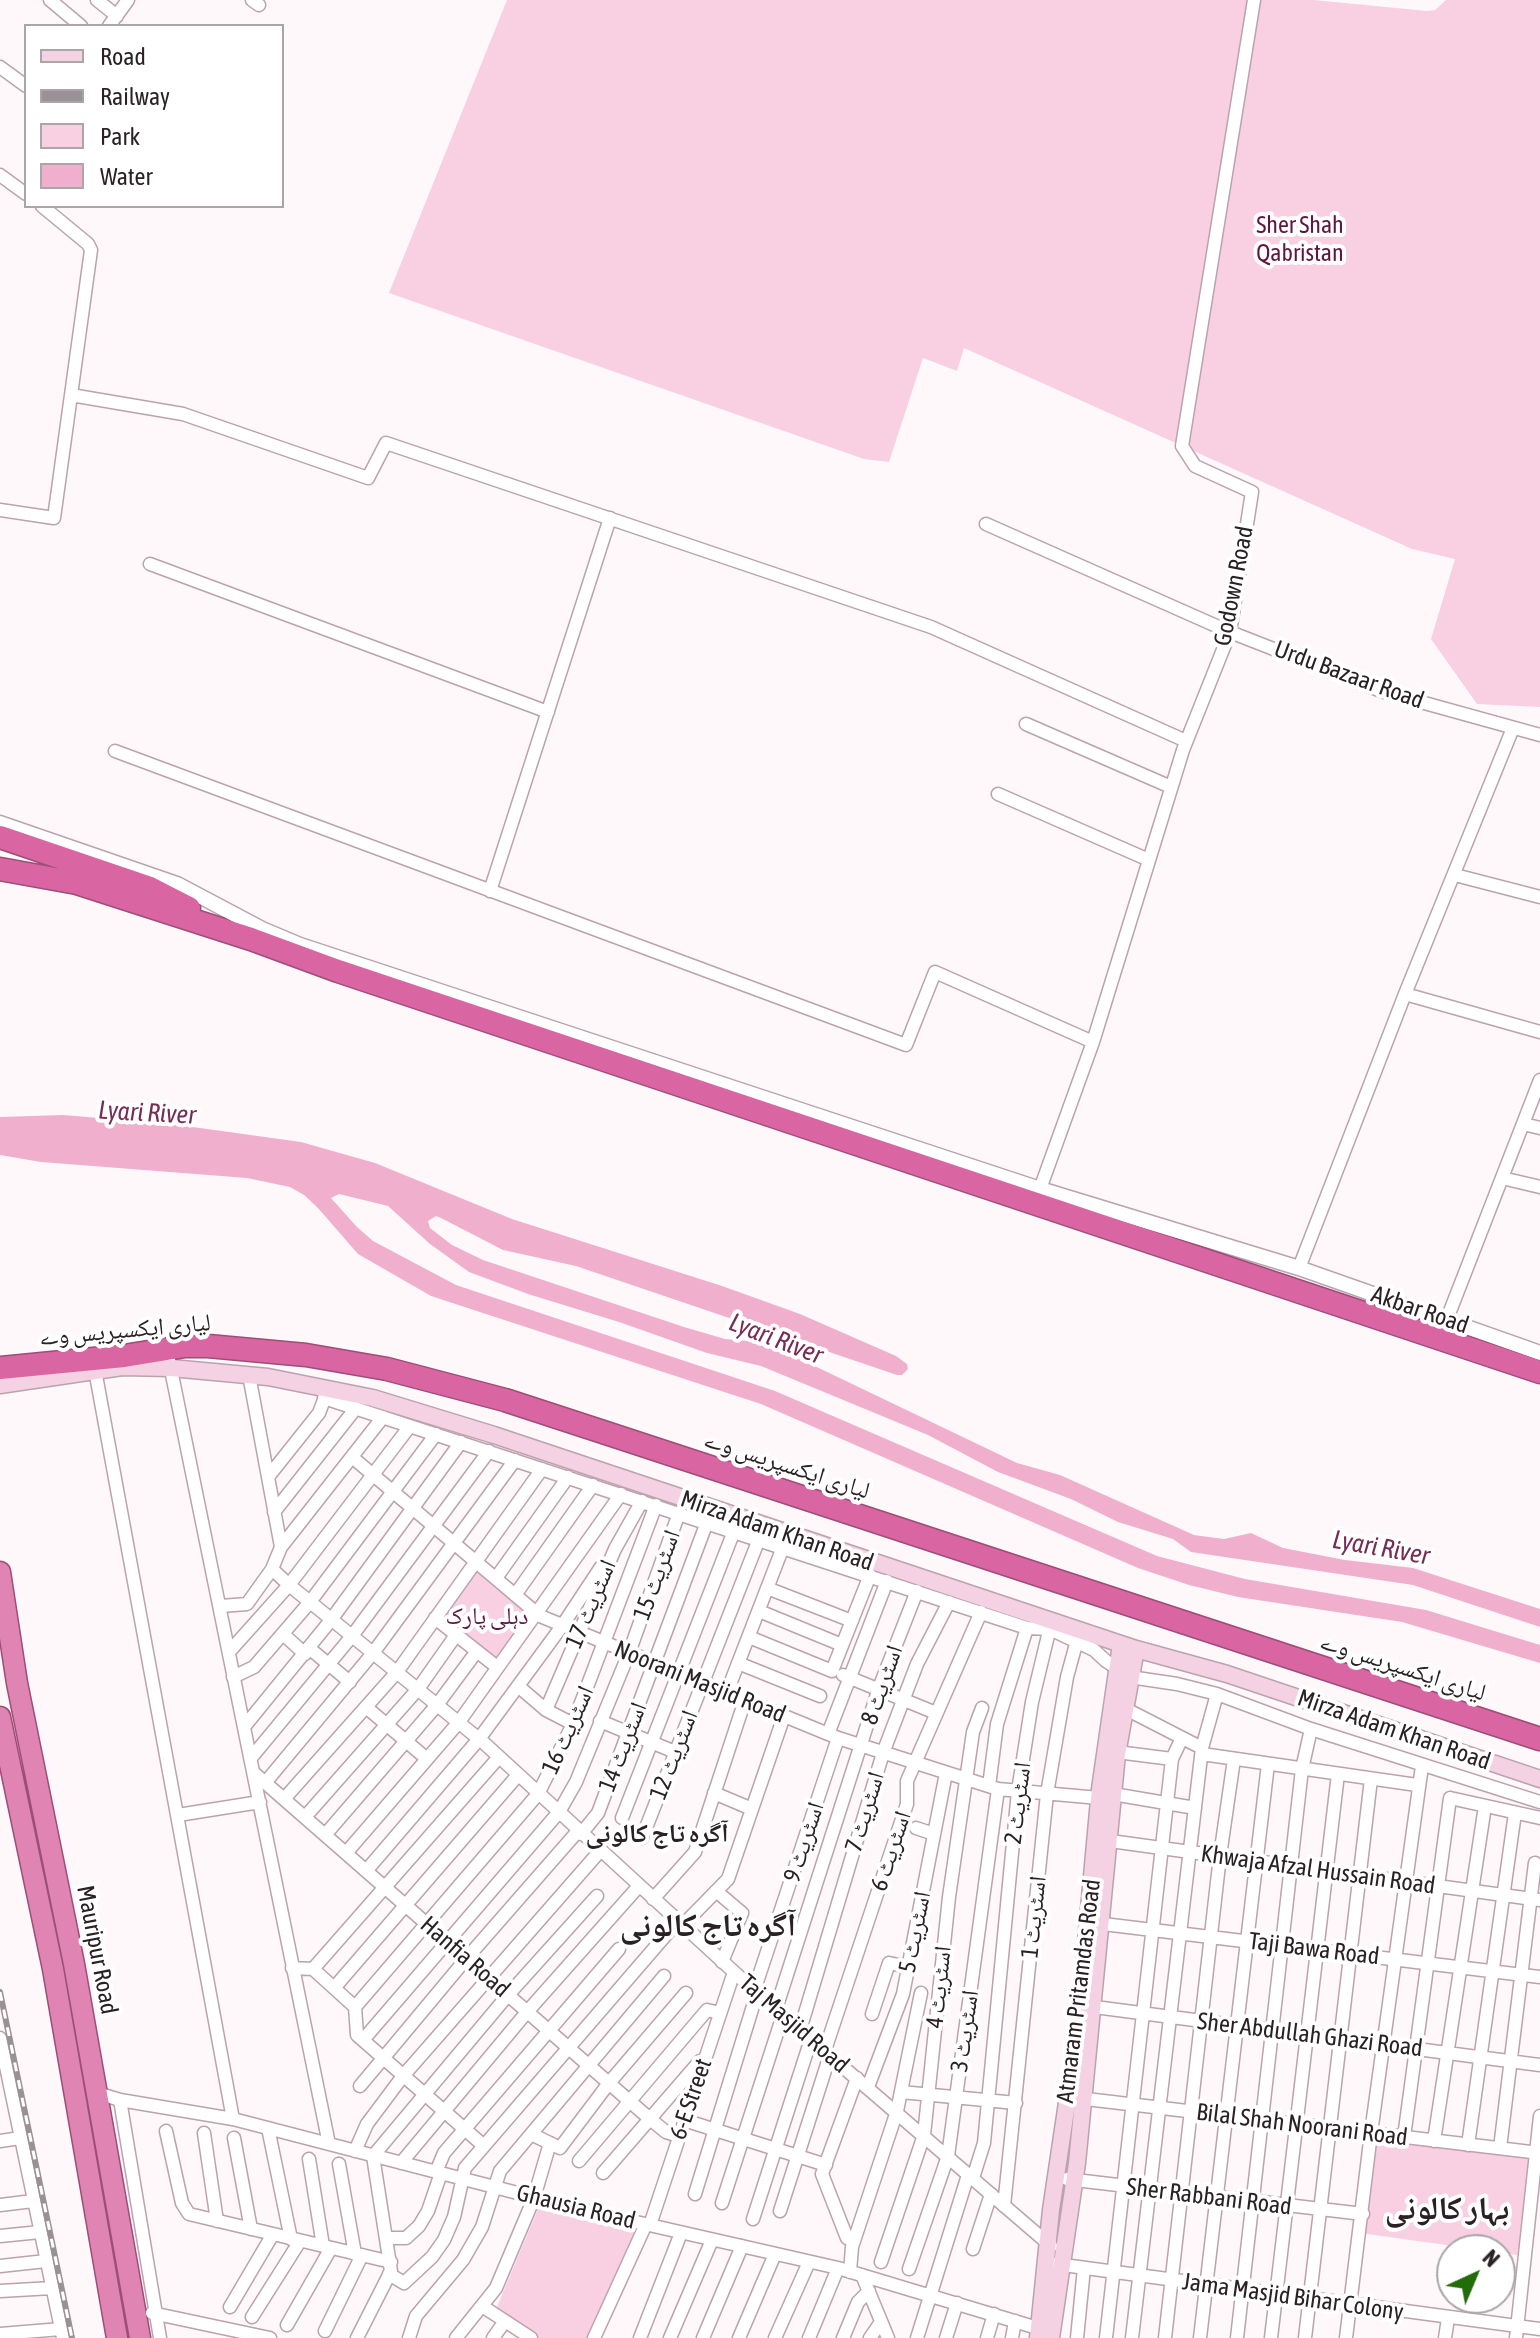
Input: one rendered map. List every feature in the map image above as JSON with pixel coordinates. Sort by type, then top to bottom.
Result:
[{"type":"highway","points":[[0,837],[150,888],[251,939]]},
{"type":"highway","points":[[0,869],[77,883],[251,939],[353,976],[1540,1372]]},
{"type":"highway","name":"لیاری ایکسپریس وے","points":[[0,1368],[93,1357],[169,1359],[185,1346],[306,1355],[387,1369],[505,1400],[1540,1739]]},
{"type":"highway","name":"Mauripur Road","points":[[0,1572],[17,1683],[97,2093],[146,2314],[140,2338]]},
{"type":"highway","name":"Mauripur Road","points":[[0,1717],[53,1969],[115,2337]]},
{"type":"main road","name":"Mirza Adam Khan Road","points":[[0,1385],[169,1359],[326,1393],[373,1398],[494,1435],[1078,1635],[1227,1674],[1540,1779]]},
{"type":"main road","name":"Atmaram Pritamdas Road","points":[[1045,2334],[1063,2261],[1074,2180],[1076,2097],[1106,1796],[1129,1647]]},
{"type":"main road","name":"Atmaram Pritamdas Road","points":[[1106,1796],[1124,1708],[1124,1674]]},
{"type":"main road","name":"Atmaram Pritamdas Road","points":[[1045,2334],[1045,2262],[1055,2177],[1076,2097]]},
{"type":"street","points":[[50,0],[79,24]]},
{"type":"street","points":[[97,0],[113,21],[128,0]]},
{"type":"street","name":"Godown Road","points":[[1040,1189],[1093,1042],[1186,741],[1230,632],[1252,492],[1195,466],[1182,446],[1254,0]]},
{"type":"street","points":[[0,67],[24,85]]},
{"type":"street","points":[[0,175],[24,193]]},
{"type":"street","points":[[0,510],[54,518],[91,250],[88,244],[44,208]]},
{"type":"street","points":[[71,395],[183,414],[368,478],[386,443],[931,627],[1186,741]]},
{"type":"street","points":[[490,891],[610,518]]},
{"type":"street","name":"Urdu Bazaar Road","points":[[986,524],[1230,632],[1381,691],[1540,735]]},
{"type":"street","points":[[150,564],[548,712]]},
{"type":"street","points":[[1026,724],[1171,787]]},
{"type":"street","points":[[1299,1268],[1405,994],[1513,728]]},
{"type":"street","points":[[115,751],[906,1045],[935,972],[1093,1042]]},
{"type":"street","points":[[998,794],[1149,860]]},
{"type":"street","name":"Akbar Road","points":[[0,823],[177,884],[262,929],[300,945],[1040,1189],[1299,1268],[1540,1353]]},
{"type":"street","points":[[1455,875],[1540,897]]},
{"type":"street","points":[[1405,994],[1540,1032]]},
{"type":"street","points":[[1447,1319],[1540,1080]]},
{"type":"street","points":[[1523,1124],[1540,1128]]},
{"type":"street","points":[[1502,1178],[1540,1187]]},
{"type":"street","points":[[169,1359],[329,2144]]},
{"type":"street","points":[[95,1370],[233,2119]]},
{"type":"street","points":[[249,1375],[281,1547]]},
{"type":"street","points":[[268,1477],[319,1413],[326,1393],[356,1408],[1027,1628],[1051,1624]]},
{"type":"street","points":[[274,1512],[356,1408]]},
{"type":"street","points":[[221,1606],[247,1604],[272,1569],[281,1547],[383,1417]]},
{"type":"street","points":[[229,1652],[289,1585],[410,1426]]},
{"type":"street","points":[[233,1677],[254,1667],[310,1602],[436,1434]]},
{"type":"street","points":[[244,1727],[331,1620],[461,1442]]},
{"type":"street","points":[[251,1758],[352,1636],[489,1451]]},
{"type":"street","name":"Noorani Masjid Road","points":[[352,1457],[535,1612],[562,1626],[833,1736],[993,1787],[1047,1794],[1106,1796],[1195,1808]]},
{"type":"street","points":[[265,1783],[373,1653],[515,1460]]},
{"type":"street","points":[[284,1799],[397,1672],[542,1469]]},
{"type":"street","points":[[496,1578],[568,1477]]},
{"type":"street","points":[[515,1595],[593,1485]]},
{"type":"street","points":[[346,1853],[459,1722],[621,1494]]},
{"type":"street","name":"اسٹریٹ 17","points":[[546,1710],[606,1570],[642,1501]]},
{"type":"street","name":"اسٹریٹ 16","points":[[355,2007],[538,1794],[573,1724],[606,1644],[656,1505]]},
{"type":"street","name":"اسٹریٹ 15","points":[[363,2040],[559,1812],[576,1782],[629,1653],[679,1513]]},
{"type":"street","name":"اسٹریٹ 14","points":[[360,2086],[466,1959],[598,1813],[707,1522]]},
{"type":"street","points":[[622,1818],[734,1531]]},
{"type":"street","name":"اسٹریٹ 12","points":[[642,1838],[759,1539]]},
{"type":"street","points":[[727,1692],[783,1547]]},
{"type":"street","points":[[366,1871],[479,1739],[601,1567],[606,1570]]},
{"type":"street","name":"Taj Masjid Road","points":[[272,1569],[479,1739],[638,1887],[971,2176],[1063,2261]]},
{"type":"street","points":[[832,1671],[870,1575]]},
{"type":"street","name":"اسٹریٹ 9","points":[[695,2194],[850,1678],[887,1581]]},
{"type":"street","points":[[767,1588],[852,1621]]},
{"type":"street","name":"اسٹریٹ 8","points":[[722,2203],[879,1688],[917,1591]]},
{"type":"street","name":"اسٹریٹ 7","points":[[800,2030],[883,1753],[917,1664],[949,1602]]},
{"type":"street","points":[[759,1611],[842,1645]]},
{"type":"street","name":"اسٹریٹ 6","points":[[780,2211],[907,1804],[907,1781],[981,1612]]},
{"type":"street","points":[[435,1618],[497,1667]]},
{"type":"street","name":"اسٹریٹ 2","points":[[917,2338],[984,2143],[1018,1791],[1032,1702],[1051,1624]]},
{"type":"street","points":[[253,1625],[307,1651],[350,1682]]},
{"type":"street","name":"اسٹریٹ 3","points":[[909,2269],[948,2156],[993,1787],[997,1724],[1027,1628]]},
{"type":"street","points":[[305,1817],[418,1689],[456,1635]]},
{"type":"street","points":[[1078,1635],[1124,1674],[1217,1694],[1311,1729],[1540,1802]]},
{"type":"street","name":"اسٹریٹ 1","points":[[1004,2206],[1047,1794],[1067,1677],[1078,1635]]},
{"type":"street","points":[[749,1637],[936,1713]]},
{"type":"street","points":[[325,1835],[437,1705],[477,1651]]},
{"type":"street","points":[[738,1663],[820,1696]]},
{"type":"street","points":[[518,1686],[546,1710],[573,1724]]},
{"type":"street","points":[[1132,2338],[1202,1751],[1217,1694]]},
{"type":"street","points":[[653,1899],[695,1852],[745,1700]]},
{"type":"street","points":[[366,1707],[427,1759]]},
{"type":"street","name":"اسٹریٹ 4","points":[[881,2262],[924,2135],[949,1897],[973,1732],[982,1708]]},
{"type":"street","points":[[1124,1708],[1202,1751],[1234,1759],[1417,1785]]},
{"type":"street","points":[[166,2131],[186,2211],[358,2254],[390,2268],[404,2283],[432,2257],[444,2240],[465,2168],[568,2047],[680,1924],[728,1879],[784,1716]]},
{"type":"street","points":[[600,1721],[675,1752]]},
{"type":"street","points":[[1237,2338],[1302,1769],[1311,1729]]},
{"type":"street","points":[[1106,2338],[1172,1759],[1182,1738]]},
{"type":"street","points":[[1117,1752],[1172,1759]]},
{"type":"street","points":[[313,1969],[499,1757]]},
{"type":"street","points":[[1165,2338],[1210,1936],[1234,1759]]},
{"type":"street","points":[[1200,2338],[1268,1764]]},
{"type":"street","points":[[1346,2338],[1382,2046],[1422,1766]]},
{"type":"street","name":"Hanfia Road","points":[[254,1773],[650,2119],[666,2132],[679,2136]]},
{"type":"street","name":"اسٹریٹ 5","points":[[868,2087],[903,1994],[946,1773]]},
{"type":"street","points":[[1271,2338],[1338,1774]]},
{"type":"street","points":[[334,1988],[518,1775]]},
{"type":"street","points":[[1305,2338],[1371,1779]]},
{"type":"street","points":[[714,1793],[752,1809]]},
{"type":"street","points":[[1404,2137],[1450,1798],[1540,1818]]},
{"type":"street","points":[[178,1815],[260,1802]]},
{"type":"street","points":[[1434,2141],[1485,1806]]},
{"type":"street","points":[[1468,2145],[1515,1813]]},
{"type":"street","points":[[916,1828],[934,1834]]},
{"type":"street","name":"Khwaja Afzal Hussain Road","points":[[1103,1840],[1535,1899]]},
{"type":"street","points":[[355,2151],[367,2124],[403,2076],[600,1851]]},
{"type":"street","points":[[1500,2148],[1521,1975],[1535,1899],[1535,1863]]},
{"type":"street","points":[[401,2163],[527,2012],[638,1887]]},
{"type":"street","points":[[716,1891],[742,1913],[722,1962]]},
{"type":"street","points":[[357,2338],[390,2268],[373,2156],[508,1995],[597,1896]]},
{"type":"street","name":"Taji Bawa Road","points":[[1094,1923],[1540,1977]]},
{"type":"street","points":[[387,2238],[406,2238],[419,2226],[428,2211],[444,2153],[619,1949]]},
{"type":"street","points":[[872,2014],[889,1963],[908,1967]]},
{"type":"street","points":[[292,1968],[313,1969],[355,2007],[357,2035],[484,2146]]},
{"type":"street","name":"6-E Street","points":[[594,2338],[648,2225],[734,1972]]},
{"type":"street","points":[[409,2338],[416,2316],[463,2260],[482,2227],[500,2171],[664,1976]]},
{"type":"street","points":[[531,2134],[560,2148],[609,2083],[686,1993]]},
{"type":"street","points":[[809,2338],[850,2272],[854,2241],[897,2111],[921,1993]]},
{"type":"street","name":"Sher Abdullah Ghazi Road","points":[[1087,2006],[1540,2065]]},
{"type":"street","points":[[579,2161],[707,2010],[720,2013]]},
{"type":"street","points":[[0,2038],[62,2333],[0,2334]]},
{"type":"street","points":[[753,2219],[811,2039]]},
{"type":"street","points":[[603,2173],[706,2054]]},
{"type":"street","points":[[854,2241],[847,2238],[822,2174],[857,2078]]},
{"type":"street","points":[[901,2092],[1016,2103]]},
{"type":"street","name":"Ghausia Road","points":[[97,2093],[120,2100],[233,2119],[534,2198],[850,2272],[994,2314],[1045,2334]]},
{"type":"street","name":"Bilal Shah Noorani Road","points":[[1076,2097],[1538,2152]]},
{"type":"street","points":[[120,2100],[146,2314],[160,2338]]},
{"type":"street","points":[[1516,2332],[1534,2237],[1540,2116]]},
{"type":"street","points":[[684,2120],[826,2165]]},
{"type":"street","points":[[252,2317],[295,2240],[268,2128]]},
{"type":"street","points":[[204,2133],[217,2221]]},
{"type":"street","points":[[0,2141],[20,2138]]},
{"type":"street","points":[[234,2138],[251,2229]]},
{"type":"street","points":[[456,2338],[496,2288],[534,2198],[550,2143]]},
{"type":"street","points":[[287,2325],[327,2247],[309,2159]]},
{"type":"street","points":[[325,2331],[358,2254],[339,2164]]},
{"type":"street","name":"Sher Rabbani Road","points":[[1055,2177],[1363,2214]]},
{"type":"street","points":[[973,2249],[991,2194]]},
{"type":"street","points":[[0,2205],[33,2201]]},
{"type":"street","points":[[0,2236],[40,2232]]},
{"type":"street","points":[[640,2338],[681,2233]]},
{"type":"street","points":[[230,2307],[273,2234]]},
{"type":"street","points":[[670,2338],[712,2240]]},
{"type":"street","points":[[703,2338],[742,2246]]},
{"type":"street","points":[[739,2338],[775,2254]]},
{"type":"street","points":[[0,2266],[46,2261]]},
{"type":"street","name":"Jama Masjid Bihar Colony","points":[[1045,2262],[1063,2261],[1084,2268],[1448,2318],[1516,2332],[1540,2329]]},
{"type":"street","points":[[775,2338],[809,2262]]},
{"type":"street","points":[[1077,2338],[1084,2268]]},
{"type":"street","points":[[850,2272],[869,2291],[888,2338]]},
{"type":"street","points":[[0,2291],[52,2288]]},
{"type":"street","points":[[843,2338],[858,2302],[869,2291]]},
{"type":"street","points":[[946,2338],[957,2303]]},
{"type":"street","points":[[482,2306],[531,2338]]},
{"type":"street","points":[[146,2314],[270,2338]]},
{"type":"street","points":[[987,2338],[994,2314]]},
{"type":"street","points":[[1445,2338],[1448,2318]]},
{"type":"street","points":[[493,2338],[505,2321]]},
{"type":"street","points":[[1012,2338],[1015,2321]]},
{"type":"street","points":[[870,2338],[881,2322]]},
{"type":"green space","name":"Sher Shah Qabristan","points":[[507,0],[1314,0],[1427,11],[1435,10],[1446,0],[1540,0],[1540,707],[1477,704],[1431,639],[1455,559],[1412,549],[964,348],[957,371],[923,358],[889,462],[864,459],[389,293]]},
{"type":"green space","name":"دہلی پارک","points":[[476,1561],[535,1612],[496,1667],[435,1618]]},
{"type":"green space","points":[[1371,2133],[1536,2152],[1525,2256],[1516,2255],[1516,2234],[1436,2234],[1436,2244],[1360,2233]]},
{"type":"green space","points":[[538,2209],[641,2234],[595,2338],[531,2338],[494,2314]]},
{"type":"water","points":[[63,1115],[171,1124],[301,1142],[375,1163],[512,1219],[800,1314],[896,1356],[907,1364],[908,1369],[897,1375],[576,1266],[503,1250],[436,1216],[428,1221],[430,1228],[452,1245],[483,1260],[684,1327],[725,1339],[748,1341],[798,1358],[1017,1463],[1060,1475],[1194,1535],[1224,1539],[1251,1533],[1283,1548],[1345,1560],[1413,1568],[1540,1609],[1540,1627],[1413,1585],[1191,1552],[1173,1539],[1118,1522],[1071,1499],[998,1472],[928,1435],[761,1366],[707,1353],[469,1272],[430,1244],[388,1206],[339,1194],[331,1198],[373,1241],[456,1285],[775,1391],[1157,1556],[1245,1579],[1426,1610],[1540,1645],[1540,1663],[1402,1622],[1238,1597],[1138,1568],[761,1404],[431,1296],[358,1254],[318,1208],[290,1187],[247,1178],[41,1162],[0,1155],[0,1117]]},
{"type":"railway","points":[[0,1992],[72,2338]]},
{"type":"district","name":"آگرہ تاج کالونی","points":[[657,1834]]},
{"type":"district","name":"آگرہ تاج کالونی","points":[[708,1926]]},
{"type":"district","name":"بہار کالونی","points":[[1447,2209]]},
{"type":"water label","name":"Lyari River","points":[[147,1113]]},
{"type":"water label","name":"Lyari River","points":[[776,1339]]},
{"type":"water label","name":"Lyari River","points":[[1381,1548]]}]
